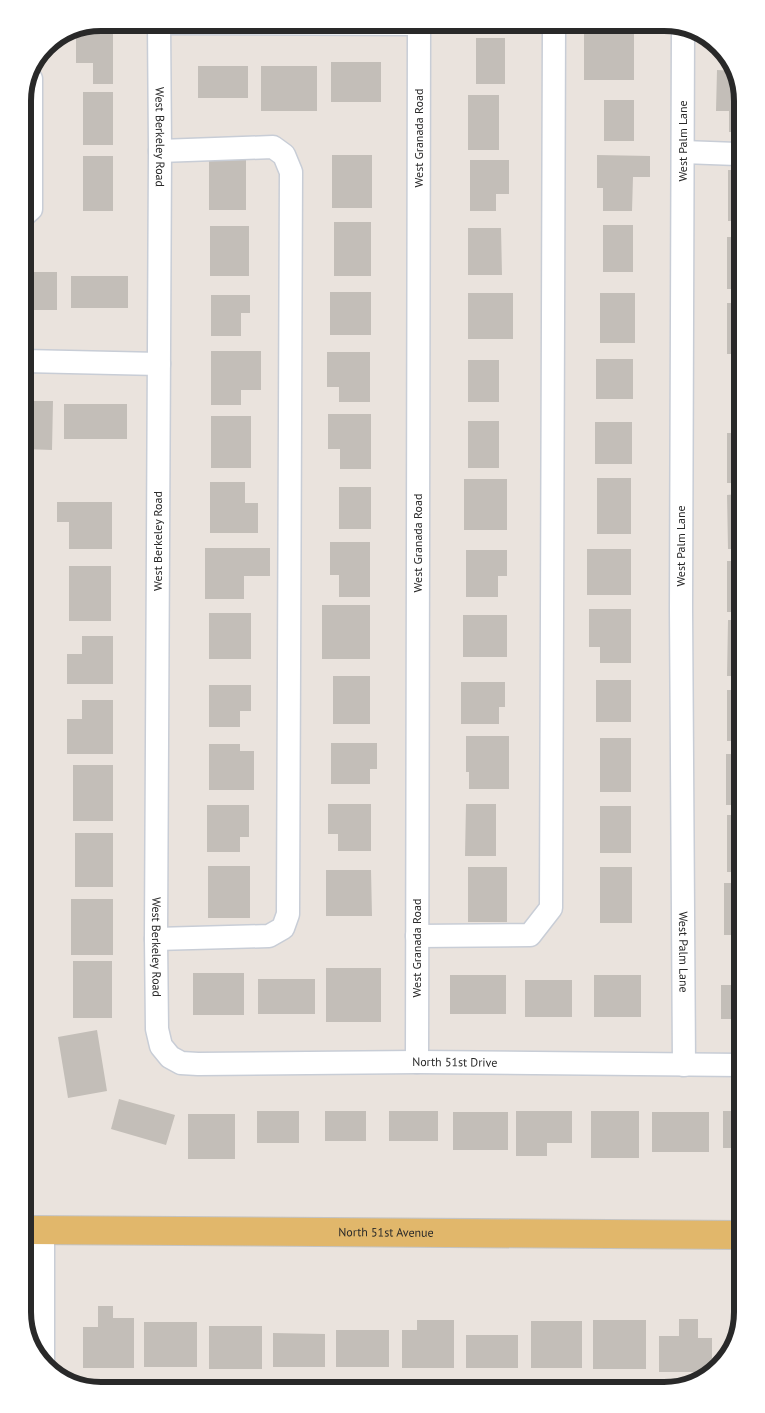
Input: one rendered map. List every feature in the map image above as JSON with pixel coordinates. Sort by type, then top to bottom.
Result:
[{"type":"main road","name":"North 51st Avenue","points":[[36,1230],[734,1235]]},
{"type":"street","name":"West Berkeley Road","points":[[159,31],[156,938],[158,1028],[161,1046],[170,1057]]},
{"type":"street","name":"West Granada Road","points":[[417,1062],[419,31]]},
{"type":"street","points":[[417,936],[530,936],[551,908],[554,31]]},
{"type":"street","name":"West Palm Lane","points":[[684,35],[681,609],[684,1065]]},
{"type":"street","points":[[31,97],[31,209]]},
{"type":"street","points":[[156,938],[269,936],[283,928],[288,914],[290,172],[284,155],[272,147],[160,151]]},
{"type":"street","points":[[683,152],[734,154]]},
{"type":"street","points":[[31,361],[158,364]]},
{"type":"street","name":"North 51st Drive","points":[[170,1057],[181,1063],[198,1064],[417,1062],[734,1065]]},
{"type":"street","points":[[36,1230],[43,1350]]},
{"type":"building","points":[[113,31],[113,84],[93,84],[93,63],[76,63],[76,37],[88,33]]},
{"type":"building","points":[[584,32],[634,32],[634,80],[584,80]]},
{"type":"building","points":[[476,38],[505,38],[505,84],[476,84]]},
{"type":"building","points":[[331,62],[381,62],[381,102],[331,102]]},
{"type":"building","points":[[198,66],[248,66],[248,98],[198,98]]},
{"type":"building","points":[[261,66],[317,66],[317,111],[261,111]]},
{"type":"building","points":[[717,70],[726,70],[732,88],[734,102],[734,132],[729,132],[729,111],[716,111]]},
{"type":"building","points":[[83,92],[113,92],[113,145],[83,145]]},
{"type":"building","points":[[468,95],[499,95],[499,150],[468,150]]},
{"type":"building","points":[[604,100],[634,100],[634,141],[604,141]]},
{"type":"building","points":[[332,155],[372,155],[372,208],[332,208]]},
{"type":"building","points":[[597,155],[650,156],[650,177],[633,177],[632,211],[603,211],[603,188],[597,188]]},
{"type":"building","points":[[83,156],[113,156],[113,211],[83,211]]},
{"type":"building","points":[[209,160],[246,160],[246,210],[209,210]]},
{"type":"building","points":[[470,160],[509,160],[509,194],[496,194],[496,211],[470,211]]},
{"type":"building","points":[[728,170],[734,170],[734,221],[728,221]]},
{"type":"building","points":[[334,222],[371,222],[371,276],[334,276]]},
{"type":"building","points":[[603,225],[633,225],[633,272],[603,272]]},
{"type":"building","points":[[210,226],[249,226],[249,276],[210,276]]},
{"type":"building","points":[[468,228],[501,228],[502,275],[468,275]]},
{"type":"building","points":[[727,237],[734,237],[734,289],[727,289]]},
{"type":"building","points":[[31,272],[57,272],[57,310],[31,310]]},
{"type":"building","points":[[71,276],[128,276],[128,308],[71,308]]},
{"type":"building","points":[[330,292],[371,292],[371,335],[330,335]]},
{"type":"building","points":[[468,293],[513,293],[513,339],[468,339]]},
{"type":"building","points":[[600,293],[635,293],[635,343],[600,343]]},
{"type":"building","points":[[211,295],[250,295],[250,313],[241,313],[241,336],[211,336]]},
{"type":"building","points":[[727,303],[734,303],[734,354],[727,354]]},
{"type":"building","points":[[211,351],[261,351],[261,390],[241,390],[241,405],[211,405]]},
{"type":"building","points":[[327,352],[370,352],[370,402],[339,402],[339,387],[327,387]]},
{"type":"building","points":[[596,359],[633,359],[633,399],[596,399]]},
{"type":"building","points":[[468,360],[499,360],[499,402],[468,402]]},
{"type":"building","points":[[731,362],[734,362],[734,420],[731,420]]},
{"type":"building","points":[[31,401],[53,401],[52,450],[31,449]]},
{"type":"building","points":[[64,404],[127,404],[127,439],[64,439]]},
{"type":"building","points":[[328,414],[371,414],[371,469],[340,469],[340,449],[328,449]]},
{"type":"building","points":[[211,416],[251,416],[251,468],[211,468]]},
{"type":"building","points":[[468,421],[499,421],[499,468],[468,468]]},
{"type":"building","points":[[595,422],[632,422],[632,464],[595,464]]},
{"type":"building","points":[[727,433],[734,433],[734,483],[727,483]]},
{"type":"building","points":[[597,478],[631,478],[631,534],[597,534]]},
{"type":"building","points":[[464,479],[507,479],[507,530],[464,530]]},
{"type":"building","points":[[210,482],[245,482],[245,503],[258,503],[258,533],[210,533]]},
{"type":"building","points":[[339,487],[371,487],[371,529],[339,529]]},
{"type":"building","points":[[734,494],[734,549],[728,549],[727,495]]},
{"type":"building","points":[[57,502],[112,502],[112,549],[69,549],[69,522],[57,522]]},
{"type":"building","points":[[330,542],[370,542],[370,597],[339,597],[339,575],[330,575]]},
{"type":"building","points":[[205,548],[270,548],[270,576],[244,576],[244,599],[205,599]]},
{"type":"building","points":[[587,549],[631,549],[631,595],[587,595]]},
{"type":"building","points":[[466,550],[507,550],[507,576],[498,576],[498,597],[466,597]]},
{"type":"building","points":[[727,561],[734,561],[734,612],[727,612]]},
{"type":"building","points":[[69,566],[111,566],[111,621],[69,621]]},
{"type":"building","points":[[322,605],[370,605],[370,659],[322,659]]},
{"type":"building","points":[[589,609],[631,609],[631,663],[600,663],[600,647],[589,647]]},
{"type":"building","points":[[209,613],[251,613],[251,659],[209,659]]},
{"type":"building","points":[[463,615],[507,615],[507,657],[463,657]]},
{"type":"building","points":[[728,620],[734,620],[734,676],[727,676]]},
{"type":"building","points":[[82,636],[113,636],[113,684],[67,684],[67,654],[82,654]]},
{"type":"building","points":[[333,676],[370,676],[370,724],[333,724]]},
{"type":"building","points":[[596,680],[631,680],[631,722],[596,722]]},
{"type":"building","points":[[461,682],[505,682],[505,707],[499,707],[499,724],[461,724]]},
{"type":"building","points":[[209,685],[251,685],[251,711],[240,711],[240,727],[209,727]]},
{"type":"building","points":[[727,690],[734,690],[734,741],[727,741]]},
{"type":"building","points":[[82,700],[113,700],[113,754],[67,754],[67,719],[82,719]]},
{"type":"building","points":[[466,736],[509,736],[509,789],[469,789],[469,772],[466,772]]},
{"type":"building","points":[[600,738],[631,738],[631,792],[600,792]]},
{"type":"building","points":[[331,743],[377,743],[377,769],[370,769],[370,784],[331,784]]},
{"type":"building","points":[[209,744],[240,744],[240,751],[254,751],[254,790],[209,790]]},
{"type":"building","points":[[726,754],[734,754],[734,805],[726,805]]},
{"type":"building","points":[[73,765],[113,765],[113,821],[73,821]]},
{"type":"building","points":[[328,804],[371,804],[371,851],[338,851],[338,834],[328,834]]},
{"type":"building","points":[[466,804],[496,804],[496,856],[465,856]]},
{"type":"building","points":[[207,805],[249,805],[249,837],[240,837],[240,852],[207,852]]},
{"type":"building","points":[[600,806],[631,806],[631,853],[600,853]]},
{"type":"building","points":[[727,815],[734,815],[734,872],[727,872]]},
{"type":"building","points":[[75,833],[113,833],[113,887],[75,887]]},
{"type":"building","points":[[208,866],[250,866],[250,918],[208,918]]},
{"type":"building","points":[[468,867],[507,867],[507,922],[468,922]]},
{"type":"building","points":[[600,867],[632,867],[632,923],[600,923]]},
{"type":"building","points":[[326,870],[371,870],[372,916],[326,916]]},
{"type":"building","points":[[724,883],[734,883],[734,935],[724,935]]},
{"type":"building","points":[[71,899],[113,899],[113,955],[71,955]]},
{"type":"building","points":[[73,961],[112,961],[112,1018],[73,1018]]},
{"type":"building","points":[[326,968],[381,968],[381,1022],[326,1022]]},
{"type":"building","points":[[193,973],[244,973],[244,1015],[193,1015]]},
{"type":"building","points":[[450,975],[506,975],[506,1014],[450,1014]]},
{"type":"building","points":[[594,975],[641,975],[641,1017],[594,1017]]},
{"type":"building","points":[[258,979],[315,979],[315,1014],[258,1014]]},
{"type":"building","points":[[525,980],[572,980],[572,1017],[525,1017]]},
{"type":"building","points":[[721,985],[734,985],[734,1019],[721,1019]]},
{"type":"building","points":[[97,1030],[107,1091],[68,1098],[58,1037]]},
{"type":"building","points":[[119,1099],[175,1115],[166,1145],[111,1129]]},
{"type":"building","points":[[257,1111],[299,1111],[299,1143],[257,1143]]},
{"type":"building","points":[[325,1111],[366,1111],[366,1141],[325,1141]]},
{"type":"building","points":[[389,1111],[438,1111],[438,1141],[389,1141]]},
{"type":"building","points":[[516,1111],[572,1111],[572,1143],[547,1143],[547,1156],[516,1156]]},
{"type":"building","points":[[591,1111],[639,1111],[639,1158],[591,1158]]},
{"type":"building","points":[[723,1111],[734,1111],[734,1148],[723,1148]]},
{"type":"building","points":[[453,1112],[508,1112],[508,1150],[453,1150]]},
{"type":"building","points":[[652,1112],[709,1112],[709,1152],[652,1152]]},
{"type":"building","points":[[188,1114],[235,1114],[235,1159],[188,1159]]},
{"type":"building","points":[[98,1306],[113,1306],[113,1318],[134,1318],[134,1368],[83,1368],[83,1327],[98,1327]]},
{"type":"building","points":[[679,1319],[698,1319],[698,1338],[712,1338],[712,1362],[699,1372],[659,1372],[659,1336],[679,1336]]},
{"type":"building","points":[[417,1320],[454,1320],[454,1368],[402,1368],[402,1330],[417,1330]]},
{"type":"building","points":[[593,1320],[646,1320],[646,1369],[593,1369]]},
{"type":"building","points":[[531,1321],[582,1321],[582,1368],[531,1368]]},
{"type":"building","points":[[144,1322],[197,1322],[197,1367],[144,1367]]},
{"type":"building","points":[[209,1326],[262,1326],[262,1369],[209,1369]]},
{"type":"building","points":[[336,1330],[389,1330],[389,1367],[336,1367]]},
{"type":"building","points":[[273,1333],[325,1334],[325,1367],[273,1367]]},
{"type":"building","points":[[466,1335],[518,1335],[518,1368],[466,1368]]}]
